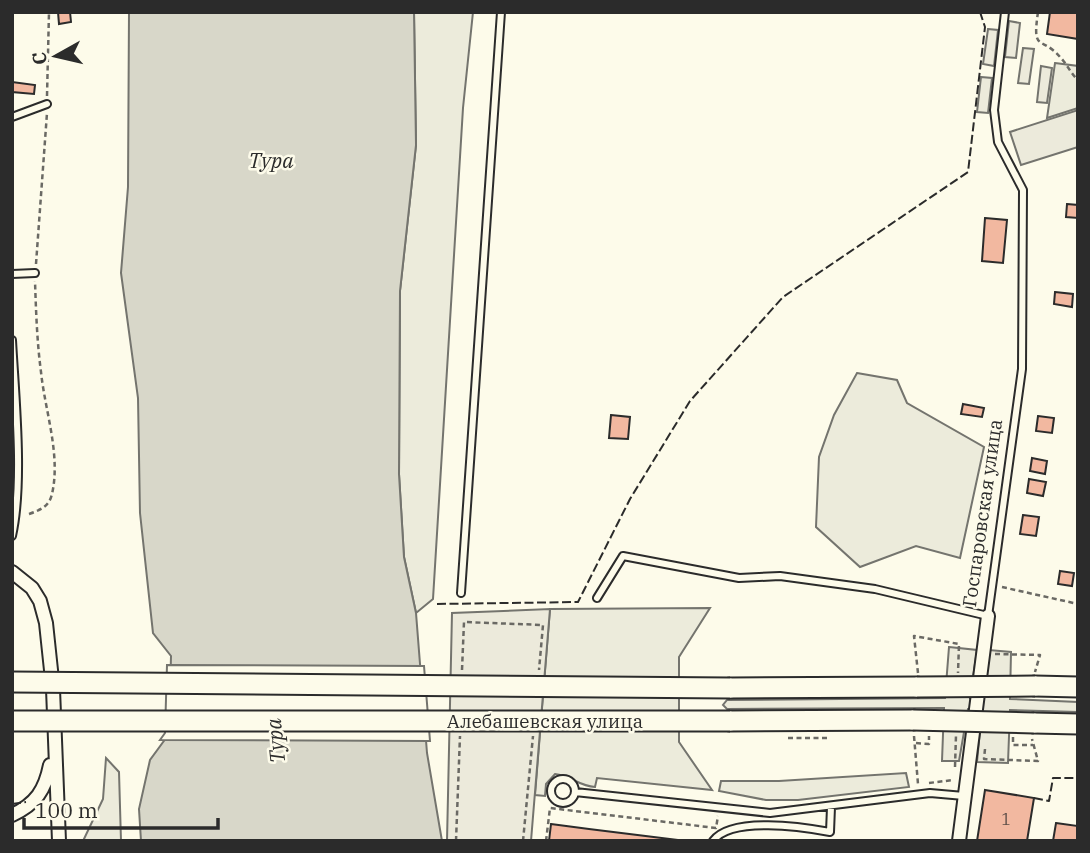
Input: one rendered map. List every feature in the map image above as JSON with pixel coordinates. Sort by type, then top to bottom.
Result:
[{"type":"main road","name":"Алебашевская улица","points":[[12,682],[730,688],[918,680],[1035,681],[1078,687]]},
{"type":"main road","name":"Алебашевская улица","points":[[12,721],[730,721],[1033,731],[1078,724]]},
{"type":"street","points":[[12,572],[32,588],[40,601],[46,624],[53,689],[53,751],[59,841]]},
{"type":"street","name":"Госпаровская улица","points":[[959,841],[988,616]]},
{"type":"street","points":[[12,815],[36,800],[46,784],[53,751]]},
{"type":"lane","points":[[461,593],[501,12]]},
{"type":"lane","name":"Госпаровская улица","points":[[988,616],[1022,369],[1023,190],[998,142],[994,110],[1005,12]]},
{"type":"lane","points":[[12,117],[47,104]]},
{"type":"lane","points":[[12,274],[35,273]]},
{"type":"lane","points":[[12,340],[16,429],[16,512],[12,536]]},
{"type":"lane","points":[[597,598],[623,556],[739,578],[780,576],[875,589],[988,616]]},
{"type":"lane","points":[[575,792],[770,813],[930,793],[964,796]]},
{"type":"lane","points":[[713,841],[728,829],[740,826],[801,826],[830,832],[831,807]]},
{"type":"path","points":[[1038,12],[1035,35],[1040,44],[1059,55],[1078,80]]},
{"type":"path","points":[[992,585],[1078,604]]},
{"type":"path","points":[[918,680],[914,636],[959,644],[958,685]]},
{"type":"path","points":[[1035,681],[1040,655]]},
{"type":"path","points":[[914,728],[918,784],[954,780],[956,726]]},
{"type":"path","points":[[1033,731],[1033,745],[1038,761]]},
{"type":"path","points":[[916,743],[929,744]]},
{"type":"path","points":[[1013,745],[1033,745]]},
{"type":"shaded area","points":[[414,12],[473,12],[463,108],[433,599],[416,613],[404,557],[399,474],[400,291],[416,145]]},
{"type":"shaded area","points":[[1009,21],[1020,23],[1016,58],[1005,57]]},
{"type":"shaded area","points":[[988,29],[998,30],[994,66],[983,64]]},
{"type":"shaded area","points":[[1023,48],[1034,49],[1029,84],[1018,83]]},
{"type":"shaded area","points":[[1055,63],[1078,66],[1078,108],[1047,118]]},
{"type":"shaded area","points":[[1041,66],[1052,68],[1047,103],[1037,102]]},
{"type":"shaded area","points":[[981,77],[992,78],[988,113],[977,112]]},
{"type":"shaded area","points":[[1078,110],[1078,147],[1021,165],[1010,132]]},
{"type":"shaded area","points":[[857,373],[897,380],[907,403],[984,447],[960,558],[916,546],[860,567],[816,527],[819,457],[834,415]]},
{"type":"shaded area","points":[[710,608],[679,657],[679,742],[712,790],[597,778],[595,787],[555,774],[546,784],[545,796],[535,795],[550,609]]},
{"type":"shaded area","points":[[550,609],[531,841],[447,841],[452,613]]},
{"type":"shaded area","points":[[949,647],[977,650],[970,698],[984,699],[989,650],[1011,652],[1010,699],[1078,702],[1078,712],[1010,710],[1008,763],[977,762],[982,709],[968,709],[959,761],[942,761],[944,708],[727,709],[723,705],[727,700],[945,698]]},
{"type":"shaded area","points":[[106,758],[119,772],[121,841],[83,841],[103,799]]},
{"type":"shaded area","points":[[906,773],[909,787],[798,800],[766,800],[719,791],[721,781],[779,781]]},
{"type":"water","name":"Тура","points":[[129,12],[414,12],[416,145],[400,291],[399,474],[404,557],[416,613],[427,753],[442,841],[141,841],[139,809],[150,760],[169,734],[171,656],[153,633],[140,513],[138,398],[121,273],[128,187]]},
{"type":"pier","points":[[167,665],[424,666],[430,741],[160,740],[165,733]]},
{"type":"building","points":[[58,12],[70,12],[71,22],[59,24]]},
{"type":"building","points":[[1050,12],[1078,12],[1078,39],[1047,34]]},
{"type":"building","points":[[12,82],[35,85],[34,94],[12,92]]},
{"type":"building","points":[[1067,204],[1078,205],[1078,218],[1066,217]]},
{"type":"building","points":[[985,218],[1007,220],[1003,263],[982,261]]},
{"type":"building","points":[[1055,292],[1073,294],[1072,307],[1054,304]]},
{"type":"building","points":[[963,404],[984,408],[982,417],[961,414]]},
{"type":"building","points":[[611,415],[630,417],[628,439],[609,438]]},
{"type":"building","points":[[1038,416],[1054,418],[1052,433],[1036,431]]},
{"type":"building","points":[[1032,458],[1047,461],[1045,474],[1030,471]]},
{"type":"building","points":[[1029,479],[1046,482],[1043,496],[1027,493]]},
{"type":"building","points":[[1023,515],[1039,517],[1036,536],[1020,534]]},
{"type":"building","points":[[1060,571],[1074,573],[1072,586],[1058,584]]},
{"type":"building","points":[[985,790],[1034,798],[1027,841],[977,841]]},
{"type":"building","points":[[1056,823],[1078,826],[1078,841],[1053,841]]},
{"type":"building","points":[[551,824],[589,829],[686,841],[549,841]]},
{"type":"fence","points":[[437,604],[578,602],[630,499],[690,401],[783,297],[968,172],[985,27],[980,12]]},
{"type":"fence","points":[[1034,798],[1049,801],[1053,778],[1078,778]]},
{"type":"fence","points":[[12,804],[26,802]]}]
